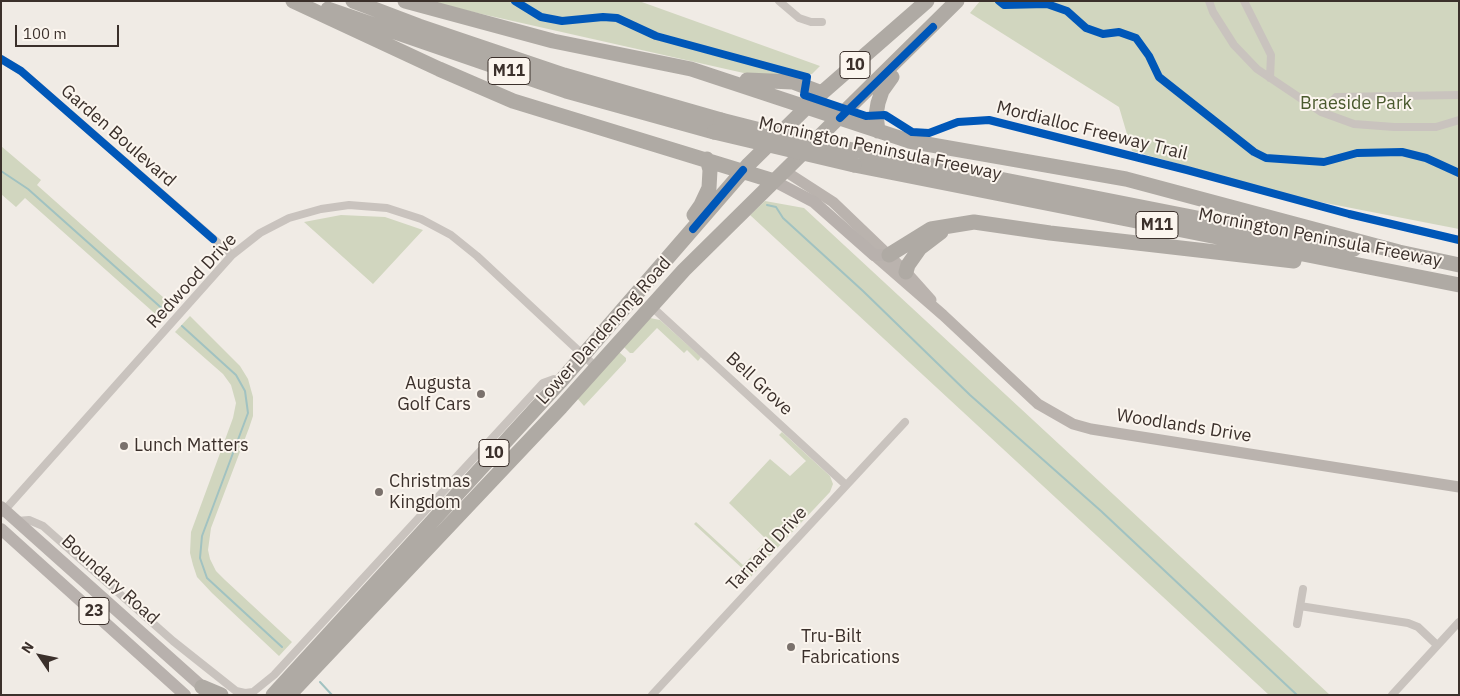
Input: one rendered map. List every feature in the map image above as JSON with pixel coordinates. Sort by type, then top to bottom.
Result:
[{"type":"highway","points":[[293,1],[439,69],[513,100],[627,137],[743,170],[775,176]]},
{"type":"highway","name":"Mornington Peninsula Freeway","points":[[305,1],[566,91],[718,126],[784,136],[1459,269]]},
{"type":"highway","name":"Mornington Peninsula Freeway","points":[[353,1],[419,26],[718,126],[854,165],[1459,285]]},
{"type":"highway","points":[[405,1],[554,41],[755,81],[793,82],[822,93]]},
{"type":"highway","name":"Lower Dandenong Road","points":[[286,692],[597,368],[701,253],[775,176],[840,118],[957,1]]},
{"type":"highway","name":"Lower Dandenong Road","points":[[286,692],[582,355],[641,291],[743,170],[822,93],[927,2]]},
{"type":"highway","points":[[878,131],[876,112],[882,92],[937,22]]},
{"type":"highway","points":[[704,72],[878,131],[929,145],[1126,179],[1399,252],[1459,265]]},
{"type":"highway","points":[[653,276],[674,240],[701,206],[706,196],[710,178],[707,160]]},
{"type":"highway","points":[[641,291],[775,176]]},
{"type":"highway","points":[[882,255],[931,229],[960,223],[988,224],[1050,234],[1402,274]]},
{"type":"highway","points":[[906,272],[909,263],[923,245],[938,234],[960,223]]},
{"type":"highway","points":[[207,691],[221,695]]},
{"type":"main road","name":"Woodlands Drive","points":[[775,176],[814,202],[882,255]]},
{"type":"main road","name":"Boundary Road","points":[[2,510],[18,521],[207,691]]},
{"type":"main road","name":"Boundary Road","points":[[1,529],[185,695]]},
{"type":"street","points":[[779,1],[799,18],[811,22],[822,22]]},
{"type":"street","points":[[1209,1],[1213,12],[1234,45],[1257,70],[1321,112],[1354,124],[1394,127],[1436,126],[1459,120]]},
{"type":"street","points":[[1244,1],[1272,55],[1270,78]]},
{"type":"street","points":[[927,2],[937,22]]},
{"type":"street","name":"Garden Boulevard","points":[[1,59],[21,71],[232,255]]},
{"type":"street","points":[[1321,112],[1336,97],[1459,95]]},
{"type":"street","name":"Redwood Drive","points":[[2,510],[232,255],[260,233],[290,218],[321,209],[349,205],[387,208],[422,219],[451,235],[477,256],[597,368]]},
{"type":"street","name":"Woodlands Drive","points":[[882,255],[906,272],[943,315]]},
{"type":"street","name":"Woodlands Drive","points":[[882,255],[1038,404],[1073,424],[1092,429],[1459,487]]},
{"type":"street","name":"Bell Grove","points":[[652,306],[846,485]]},
{"type":"street","name":"Lower Dandenong Road","points":[[253,692],[265,683],[281,666],[542,383],[554,379],[560,382]]},
{"type":"street","name":"Tarnard Drive","points":[[652,695],[905,422]]},
{"type":"street","name":"Boundary Road","points":[[18,521],[29,520],[43,526],[174,641],[236,691],[253,692]]},
{"type":"street","points":[[1297,624],[1303,589]]},
{"type":"street","points":[[1300,606],[1408,622],[1418,627],[1437,645]]},
{"type":"street","points":[[1392,695],[1459,622]]},
{"type":"street","name":"Boundary Road","points":[[174,641],[179,665]]},
{"type":"street","points":[[281,666],[286,692]]},
{"type":"green space","points":[[424,1],[639,1],[820,66],[812,74],[757,76]]},
{"type":"green space","name":"Braeside Park","points":[[980,1],[1459,1],[1459,229],[1305,199],[1132,151],[1119,107],[970,13]]},
{"type":"green space","points":[[1,146],[41,180],[37,185],[173,306],[161,319],[25,198],[16,207],[1,194]]},
{"type":"green space","points":[[765,201],[804,208],[1330,695],[1269,695],[750,215]]},
{"type":"green space","points":[[341,215],[385,217],[423,230],[373,284],[304,222]]},
{"type":"green space","points":[[190,316],[240,366],[248,379],[253,397],[253,416],[211,528],[208,550],[210,559],[216,571],[292,642],[279,656],[212,593],[197,577],[193,565],[190,553],[191,532],[233,418],[236,403],[231,385],[223,374],[175,332]]},
{"type":"green space","points":[[650,318],[660,320],[701,357],[698,361],[687,350],[684,353],[657,328],[633,353],[630,353],[624,347]]},
{"type":"green space","points":[[619,352],[626,358],[626,361],[584,406],[577,398]]},
{"type":"green space","points":[[782,432],[830,476],[833,484],[830,492],[768,558],[757,550],[767,540],[729,503],[770,459],[790,476],[806,461],[779,435]]},
{"type":"green space","points":[[696,522],[743,565],[753,555],[761,563],[761,566],[747,581],[744,581],[740,576],[744,570],[694,524]]},
{"type":"waterway","points":[[1,171],[28,189],[166,312]]},
{"type":"waterway","points":[[767,205],[776,207],[783,218],[863,291],[970,395],[1101,511],[1297,695]]},
{"type":"waterway","points":[[182,326],[236,375],[245,391],[248,413],[202,536],[200,558],[207,578],[282,647]]},
{"type":"waterway","points":[[320,682],[332,695]]},
{"type":"cycle path","name":"Mordialloc Freeway Trail","points":[[515,1],[541,17],[562,21],[603,17],[617,18],[656,36],[807,77],[804,95],[866,116],[885,115],[912,132],[929,133],[958,122],[989,120],[1187,170],[1349,214],[1459,240]]},
{"type":"cycle path","points":[[999,1],[1004,5],[1047,4],[1067,11],[1086,28],[1103,34],[1119,32],[1136,38],[1149,56],[1159,77],[1254,152],[1266,158],[1324,162],[1357,153],[1402,152],[1426,158],[1459,173]]},
{"type":"cycle path","points":[[840,118],[933,27]]},
{"type":"cycle path","points":[[1,59],[21,71],[213,239]]},
{"type":"cycle path","points":[[693,229],[743,170]]},
{"type":"place","name":"Augusta Golf Cars","points":[[481,394]]},
{"type":"place","name":"Lunch Matters","points":[[124,446]]},
{"type":"place","name":"Christmas Kingdom","points":[[379,492]]},
{"type":"place","name":"Tru-Bilt Fabrications","points":[[791,647]]}]
